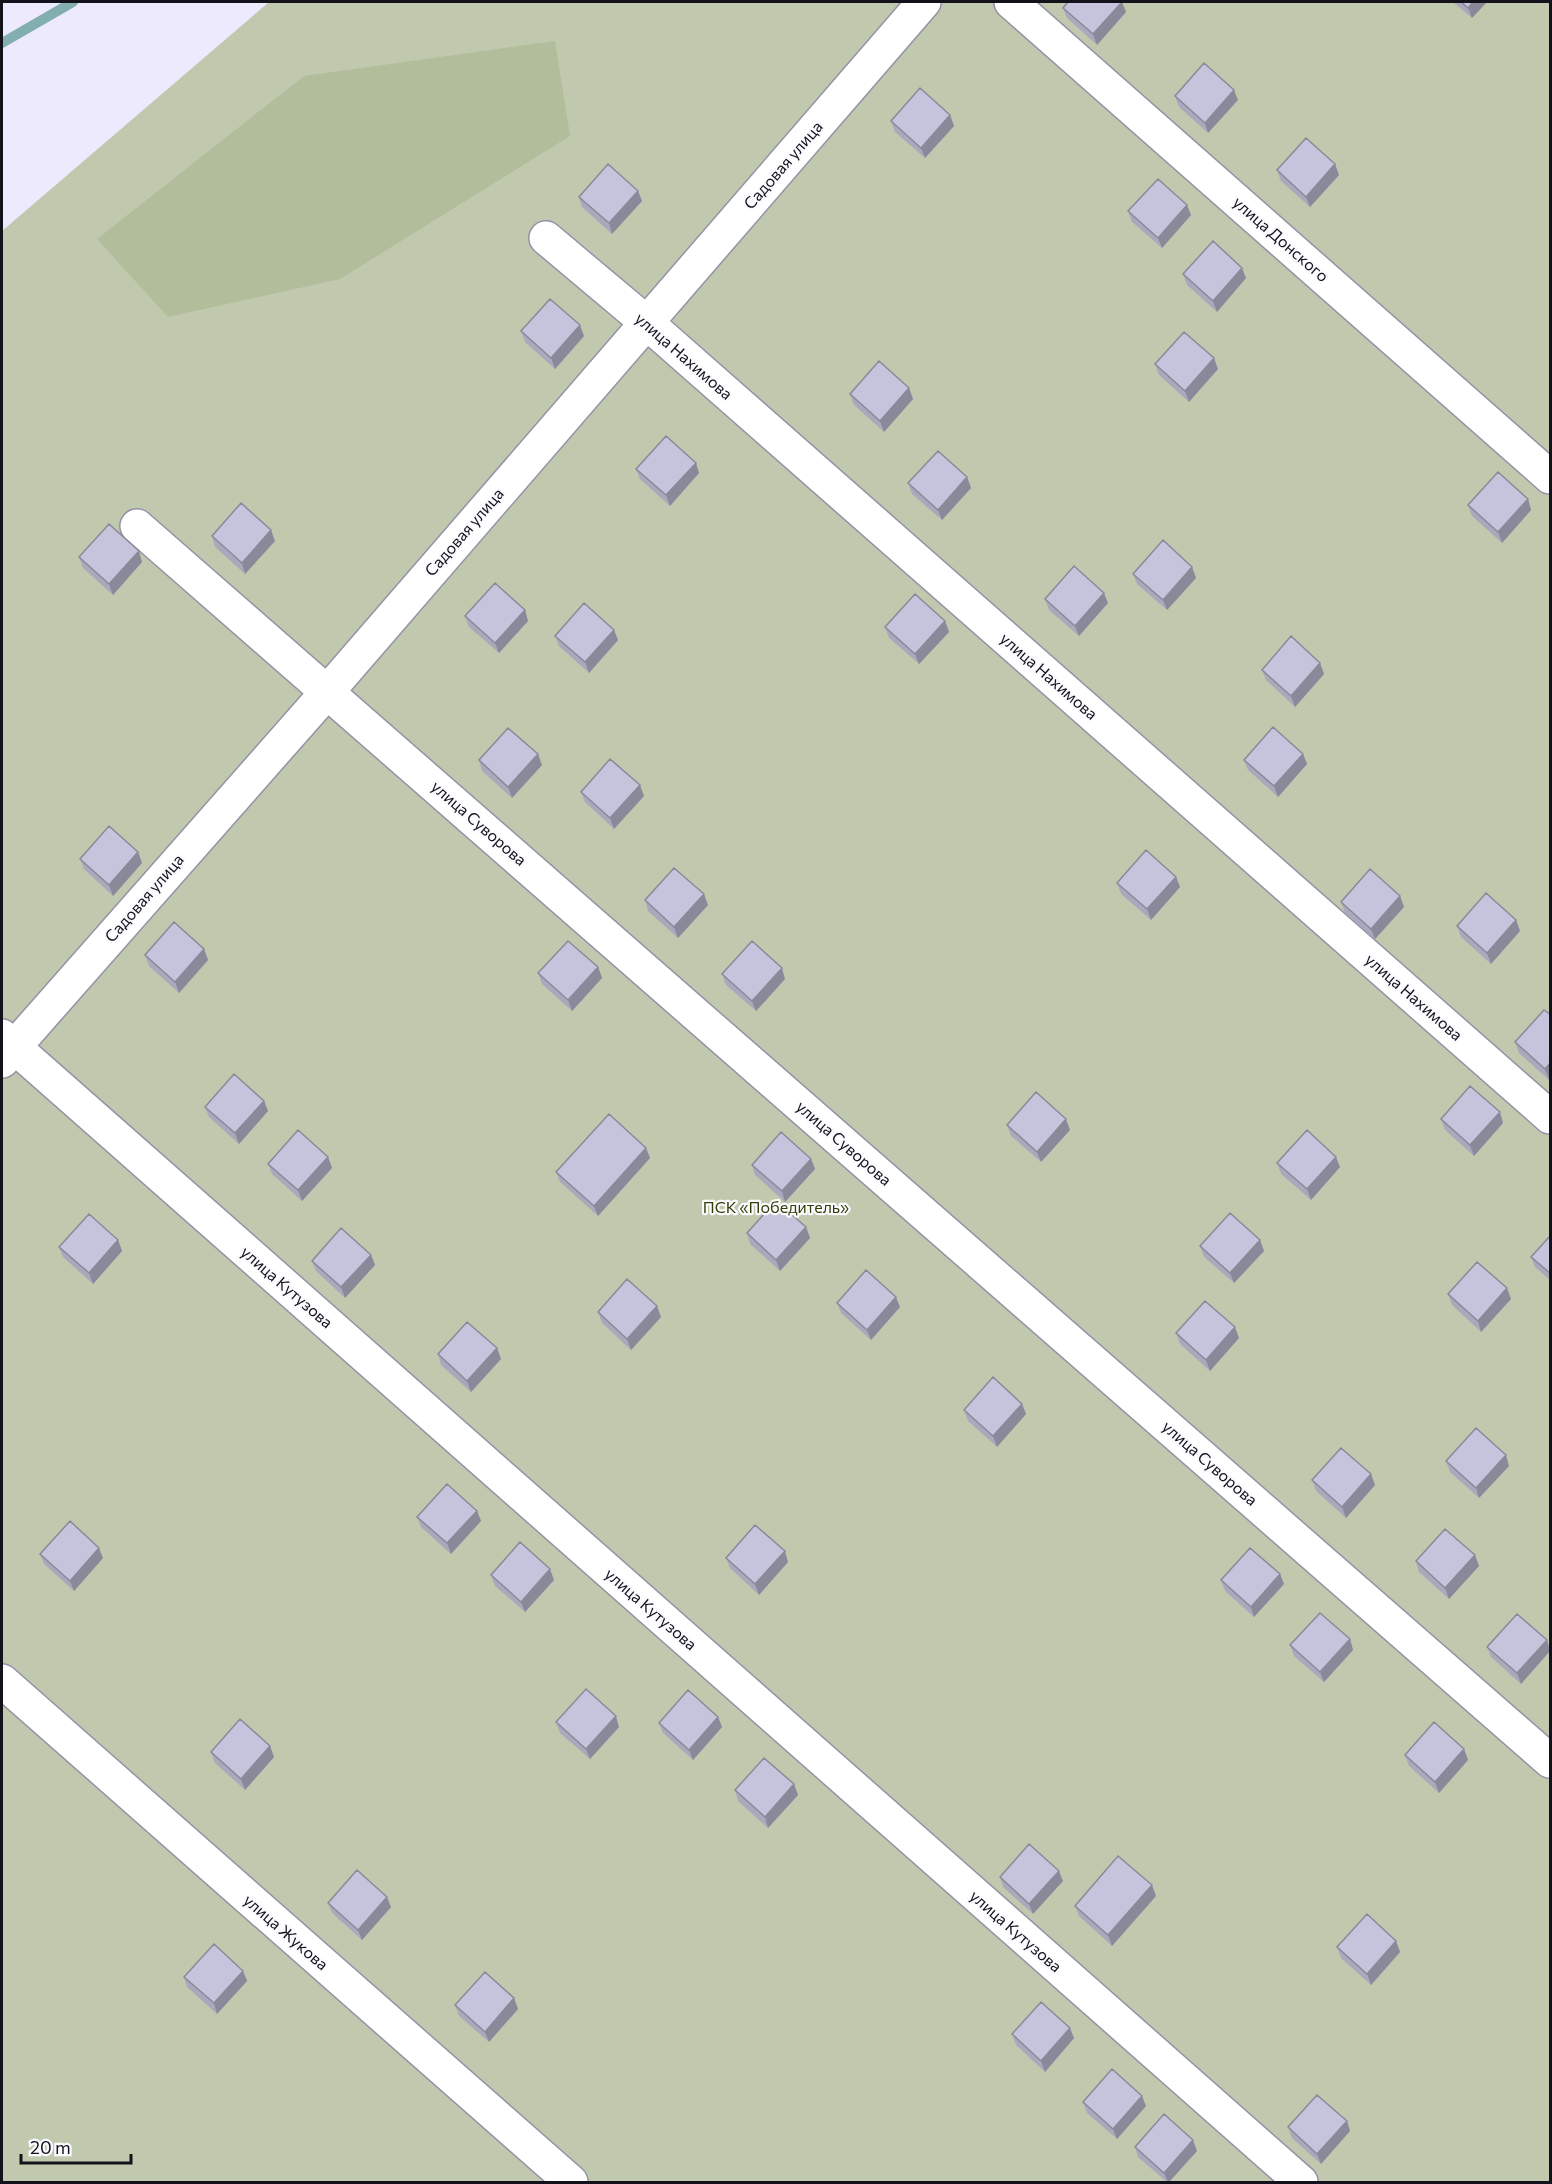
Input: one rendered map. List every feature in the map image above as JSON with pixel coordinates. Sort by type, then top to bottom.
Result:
[{"type":"street","name":"Садовая улица","points":[[6,1047],[328,691],[924,2]]},
{"type":"street","name":"улица Донского","points":[[1011,2],[1551,477]]},
{"type":"street","name":"улица Нахимова","points":[[546,238],[646,322],[1551,1117]]},
{"type":"street","name":"улица Суворова","points":[[137,526],[1551,1761]]},
{"type":"street","name":"улица Кутузова","points":[[6,1047],[1301,2182]]},
{"type":"street","name":"улица Жукова","points":[[2,1681],[571,2182]]},
{"type":"green space","name":"ПСК «Победитель»","points":[[269,2],[1550,2],[1550,2182],[2,2182],[2,231]]},
{"type":"green space","points":[[555,41],[570,136],[340,279],[168,317],[97,239],[304,76]]},
{"type":"building","points":[[1068,2],[1122,2],[1093,34],[1063,8]]},
{"type":"building","points":[[1461,2],[1473,2],[1468,8]]},
{"type":"building","points":[[1204,63],[1234,90],[1205,123],[1175,96]]},
{"type":"building","points":[[920,88],[950,115],[921,148],[891,121]]},
{"type":"building","points":[[1306,138],[1335,164],[1306,197],[1277,170]]},
{"type":"building","points":[[608,164],[638,191],[609,223],[579,197]]},
{"type":"building","points":[[1158,179],[1187,205],[1158,238],[1128,211]]},
{"type":"building","points":[[1213,241],[1242,268],[1213,301],[1183,274]]},
{"type":"building","points":[[550,299],[580,325],[551,358],[521,331]]},
{"type":"building","points":[[1184,332],[1214,358],[1185,391],[1155,364]]},
{"type":"building","points":[[879,361],[909,388],[880,421],[850,394]]},
{"type":"building","points":[[666,436],[696,463],[666,495],[636,469]]},
{"type":"building","points":[[938,451],[967,477],[938,510],[908,483]]},
{"type":"building","points":[[1498,472],[1528,499],[1498,532],[1468,505]]},
{"type":"building","points":[[241,503],[271,530],[242,563],[212,536]]},
{"type":"building","points":[[109,524],[139,551],[109,584],[79,557]]},
{"type":"building","points":[[1163,540],[1192,567],[1163,600],[1133,574]]},
{"type":"building","points":[[1074,566],[1104,593],[1075,626],[1045,599]]},
{"type":"building","points":[[495,583],[525,610],[495,643],[465,616]]},
{"type":"building","points":[[915,594],[945,621],[915,654],[885,627]]},
{"type":"building","points":[[584,603],[614,630],[585,662],[555,636]]},
{"type":"building","points":[[1291,636],[1320,663],[1291,696],[1262,670]]},
{"type":"building","points":[[1273,727],[1303,754],[1274,786],[1244,760]]},
{"type":"building","points":[[508,728],[538,754],[508,787],[479,760]]},
{"type":"building","points":[[610,759],[640,785],[610,818],[581,792]]},
{"type":"building","points":[[109,826],[138,852],[109,885],[80,859]]},
{"type":"building","points":[[1146,850],[1176,877],[1147,909],[1117,883]]},
{"type":"building","points":[[674,868],[704,894],[674,927],[645,900]]},
{"type":"building","points":[[1370,869],[1400,896],[1371,929],[1341,902]]},
{"type":"building","points":[[1486,893],[1516,920],[1487,953],[1457,926]]},
{"type":"building","points":[[174,922],[204,949],[175,982],[145,955]]},
{"type":"building","points":[[568,941],[598,967],[568,1000],[538,973]]},
{"type":"building","points":[[752,941],[782,968],[752,1001],[722,974]]},
{"type":"building","points":[[1544,1010],[1551,1015],[1551,1062],[1545,1069],[1515,1042]]},
{"type":"building","points":[[234,1074],[264,1101],[235,1133],[205,1107]]},
{"type":"building","points":[[1470,1086],[1500,1112],[1470,1145],[1441,1119]]},
{"type":"building","points":[[1036,1092],[1066,1119],[1037,1152],[1007,1125]]},
{"type":"building","points":[[609,1114],[646,1148],[594,1206],[556,1172]]},
{"type":"building","points":[[298,1130],[328,1157],[298,1190],[268,1164]]},
{"type":"building","points":[[1307,1130],[1336,1157],[1307,1189],[1277,1163]]},
{"type":"building","points":[[781,1132],[811,1159],[782,1191],[752,1165]]},
{"type":"building","points":[[776,1201],[806,1227],[776,1260],[747,1233]]},
{"type":"building","points":[[1230,1213],[1260,1240],[1230,1273],[1200,1246]]},
{"type":"building","points":[[89,1214],[118,1240],[89,1273],[59,1247]]},
{"type":"building","points":[[341,1228],[371,1255],[341,1287],[312,1261]]},
{"type":"building","points":[[1551,1235],[1551,1274],[1531,1257]]},
{"type":"building","points":[[1477,1262],[1507,1288],[1478,1321],[1448,1294]]},
{"type":"building","points":[[866,1270],[896,1297],[867,1330],[837,1303]]},
{"type":"building","points":[[627,1279],[657,1306],[627,1339],[598,1312]]},
{"type":"building","points":[[1205,1301],[1235,1327],[1206,1360],[1176,1333]]},
{"type":"building","points":[[467,1322],[497,1348],[467,1381],[438,1354]]},
{"type":"building","points":[[993,1377],[1022,1404],[993,1436],[964,1410]]},
{"type":"building","points":[[1476,1428],[1506,1455],[1476,1488],[1446,1461]]},
{"type":"building","points":[[1341,1448],[1371,1474],[1342,1507],[1312,1480]]},
{"type":"building","points":[[447,1484],[477,1511],[447,1543],[417,1517]]},
{"type":"building","points":[[70,1521],[99,1548],[70,1581],[40,1554]]},
{"type":"building","points":[[755,1525],[785,1551],[755,1584],[726,1558]]},
{"type":"building","points":[[1445,1529],[1475,1555],[1445,1588],[1416,1561]]},
{"type":"building","points":[[520,1542],[550,1569],[521,1602],[491,1575]]},
{"type":"building","points":[[1250,1548],[1280,1574],[1251,1607],[1221,1580]]},
{"type":"building","points":[[1320,1613],[1350,1639],[1320,1672],[1290,1645]]},
{"type":"building","points":[[1517,1614],[1547,1640],[1517,1673],[1487,1647]]},
{"type":"building","points":[[586,1689],[616,1716],[586,1749],[556,1722]]},
{"type":"building","points":[[688,1690],[718,1717],[689,1750],[659,1723]]},
{"type":"building","points":[[240,1719],[270,1746],[241,1779],[211,1752]]},
{"type":"building","points":[[1434,1722],[1464,1749],[1435,1782],[1405,1755]]},
{"type":"building","points":[[764,1758],[794,1784],[765,1817],[735,1790]]},
{"type":"building","points":[[1029,1844],[1059,1871],[1029,1904],[1000,1877]]},
{"type":"building","points":[[1118,1856],[1152,1885],[1108,1935],[1075,1906]]},
{"type":"building","points":[[357,1870],[387,1897],[358,1930],[328,1903]]},
{"type":"building","points":[[1367,1914],[1396,1941],[1367,1974],[1337,1947]]},
{"type":"building","points":[[214,1944],[243,1971],[214,2003],[184,1977]]},
{"type":"building","points":[[485,1972],[514,1998],[485,2032],[455,2005]]},
{"type":"building","points":[[1041,2002],[1070,2028],[1041,2061],[1012,2034]]},
{"type":"building","points":[[1112,2069],[1142,2096],[1113,2129],[1083,2102]]},
{"type":"building","points":[[1317,2095],[1347,2121],[1317,2154],[1288,2127]]},
{"type":"building","points":[[1164,2114],[1193,2140],[1164,2173],[1135,2147]]},
{"type":"waterway","points":[[2,43],[73,2]]}]
